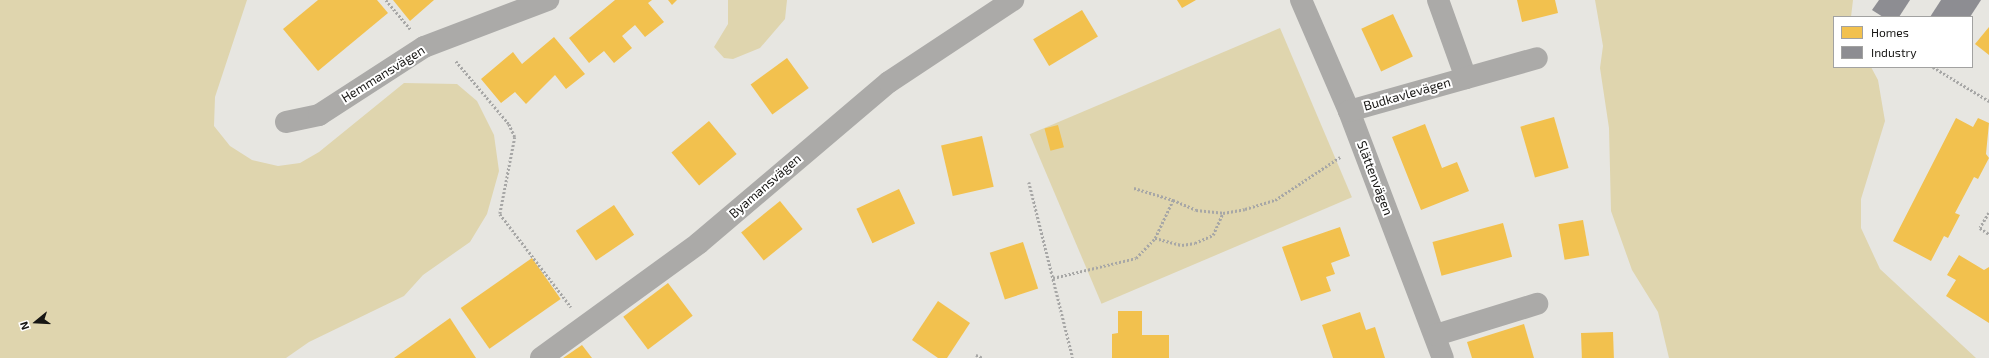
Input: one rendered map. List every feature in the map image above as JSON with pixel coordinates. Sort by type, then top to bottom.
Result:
[{"type":"street","name":"Hemmansvägen","points":[[286,122],[319,115],[431,44],[548,0]]},
{"type":"street","name":"Byamansvägen","points":[[541,358],[699,243],[889,82],[985,7],[1013,0]]},
{"type":"street","name":"Slättenvägen","points":[[1301,0],[1349,111],[1436,335],[1443,358]]},
{"type":"street","name":"Budkavlevägen","points":[[1438,0],[1466,78]]},
{"type":"street","name":"Budkavlevägen","points":[[1349,111],[1537,58]]},
{"type":"street","points":[[1436,335],[1537,304]]},
{"type":"path","points":[[386,0],[431,44],[513,130],[515,145],[500,202],[500,214],[586,326]]},
{"type":"path","points":[[1935,68],[1989,101]]},
{"type":"path","points":[[1134,188],[1173,200],[1196,210],[1223,213],[1275,200],[1344,154]]},
{"type":"path","points":[[1029,182],[1073,358]]},
{"type":"path","points":[[1053,278],[1136,258],[1155,238],[1173,200]]},
{"type":"path","points":[[1155,238],[1182,245],[1195,243],[1213,235],[1223,213]]},
{"type":"path","points":[[1989,213],[1980,228],[1989,234]]},
{"type":"path","points":[[976,355],[983,358]]},
{"type":"shaded area","points":[[0,0],[247,0],[215,97],[214,126],[230,146],[252,160],[278,166],[300,163],[319,152],[404,83],[457,84],[477,101],[494,135],[499,171],[487,214],[470,242],[423,275],[404,296],[309,342],[286,358],[0,358]]},
{"type":"shaded area","points":[[728,0],[787,0],[785,19],[760,48],[733,59],[724,58],[714,47],[728,24]]},
{"type":"shaded area","points":[[1595,0],[1853,0],[1851,16],[1833,16],[1833,68],[1872,68],[1878,80],[1885,121],[1861,199],[1861,228],[1880,269],[1976,358],[1669,358],[1658,312],[1632,270],[1611,211],[1609,128],[1600,68],[1603,46]]},
{"type":"shaded area","points":[[1280,28],[1352,197],[1102,304],[1030,134]]},
{"type":"building: Homes","points":[[318,0],[377,0],[388,13],[318,71],[283,29]]},
{"type":"building: Homes","points":[[393,0],[434,0],[410,21]]},
{"type":"building: Homes","points":[[615,0],[652,0],[648,3],[664,22],[645,37],[635,25],[622,36],[632,48],[614,63],[604,51],[589,63],[569,38]]},
{"type":"building: Homes","points":[[668,0],[677,0],[672,5]]},
{"type":"building: Homes","points":[[1177,0],[1196,0],[1182,8]]},
{"type":"building: Homes","points":[[1517,0],[1555,0],[1558,13],[1522,22]]},
{"type":"building: Homes","points":[[1082,10],[1098,37],[1049,66],[1033,39]]},
{"type":"building: Homes","points":[[1393,14],[1413,57],[1381,71],[1361,29]]},
{"type":"building: Homes","points":[[1989,27],[1989,55],[1975,44]]},
{"type":"building: Homes","points":[[554,37],[585,74],[566,89],[555,75],[526,104],[515,92],[501,103],[481,79],[513,52],[522,64]]},
{"type":"building: Homes","points":[[787,58],[809,88],[772,114],[751,84]]},
{"type":"building: Homes","points":[[1554,117],[1569,168],[1535,178],[1520,127]]},
{"type":"building: Homes","points":[[1956,118],[1973,127],[1978,118],[1989,123],[1986,154],[1989,158],[1978,179],[1974,177],[1955,213],[1960,215],[1948,238],[1944,236],[1931,261],[1893,241]]},
{"type":"building: Homes","points":[[709,121],[737,154],[699,185],[671,152]]},
{"type":"building: Homes","points":[[1425,124],[1442,168],[1457,162],[1469,191],[1421,210],[1392,137]]},
{"type":"building: Homes","points":[[1058,125],[1064,147],[1050,151],[1044,129]]},
{"type":"building: Homes","points":[[982,136],[994,187],[953,196],[941,145]]},
{"type":"building: Homes","points":[[899,189],[915,223],[872,243],[856,209]]},
{"type":"building: Homes","points":[[780,201],[803,229],[764,260],[741,232]]},
{"type":"building: Homes","points":[[614,205],[634,235],[596,261],[576,231]]},
{"type":"building: Homes","points":[[1583,220],[1589,255],[1565,260],[1558,224]]},
{"type":"building: Homes","points":[[1503,223],[1512,257],[1442,276],[1432,242]]},
{"type":"building: Homes","points":[[1340,227],[1350,256],[1331,263],[1335,274],[1326,277],[1331,291],[1301,301],[1282,247]]},
{"type":"building: Homes","points":[[1023,242],[1038,289],[1005,299],[990,253]]},
{"type":"building: Homes","points":[[1959,255],[1984,270],[1989,267],[1989,323],[1946,296],[1956,280],[1947,275]]},
{"type":"building: Homes","points":[[532,258],[561,299],[489,349],[461,308]]},
{"type":"building: Homes","points":[[668,283],[693,316],[648,349],[623,317]]},
{"type":"building: Homes","points":[[938,301],[970,323],[947,358],[938,358],[912,340]]},
{"type":"building: Homes","points":[[1118,311],[1142,311],[1142,335],[1169,335],[1169,358],[1112,358],[1112,334],[1118,333]]},
{"type":"building: Homes","points":[[1360,312],[1366,330],[1375,327],[1385,358],[1333,358],[1322,325]]},
{"type":"building: Homes","points":[[450,318],[476,358],[394,358]]},
{"type":"building: Homes","points":[[1524,324],[1534,358],[1472,358],[1467,342]]},
{"type":"building: Homes","points":[[1613,332],[1614,358],[1582,358],[1581,333]]},
{"type":"building: Homes","points":[[582,345],[592,358],[563,358]]},
{"type":"building: Industry","points":[[1879,0],[1910,0],[1900,16],[1881,16],[1872,10]]},
{"type":"building: Industry","points":[[1941,0],[1981,0],[1971,16],[1931,16]]}]
